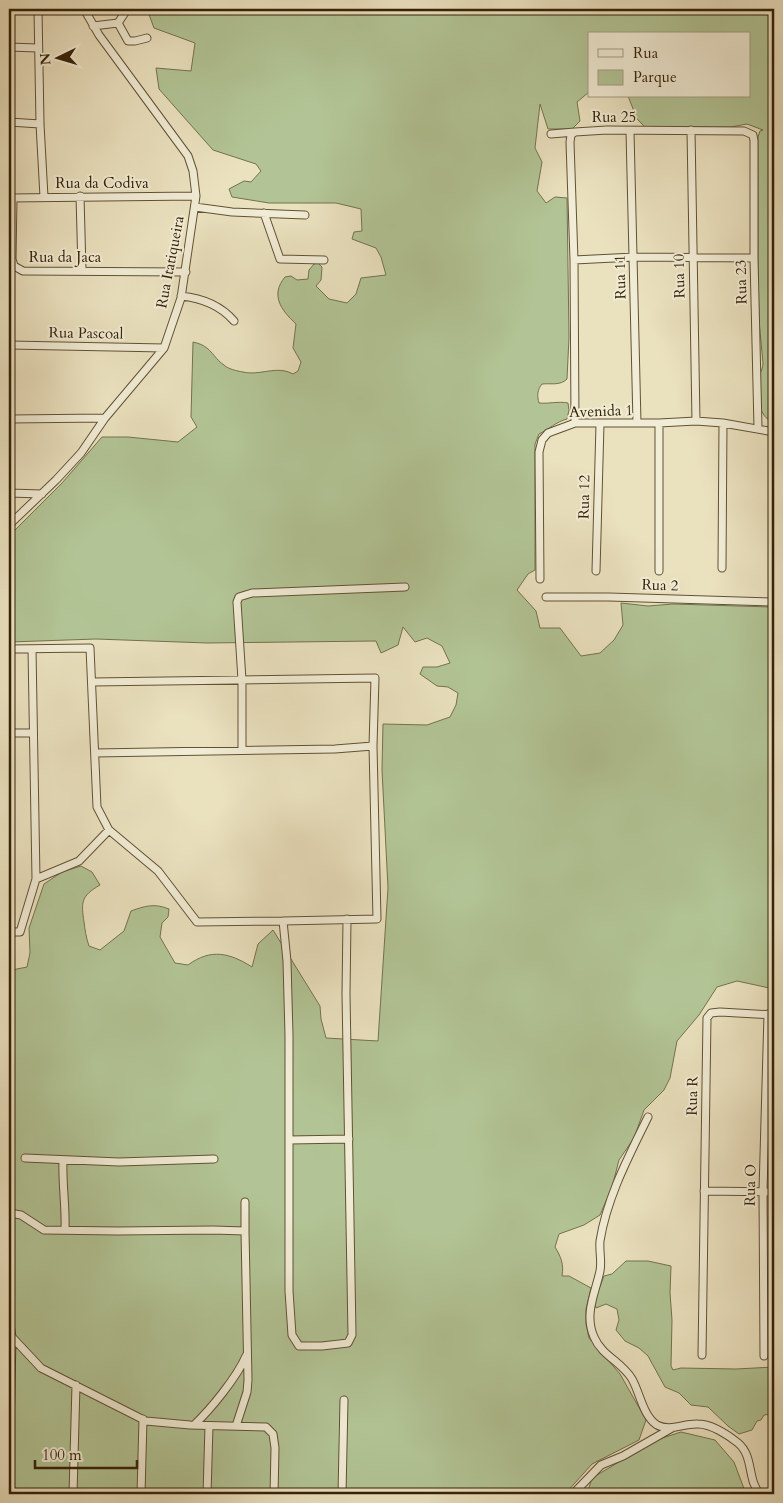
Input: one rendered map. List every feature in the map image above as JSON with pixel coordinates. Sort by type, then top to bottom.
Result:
[{"type":"street","points":[[38,9],[40,124],[44,197]]},
{"type":"street","name":"Rua Itatiqueira","points":[[9,525],[81,453],[105,418],[164,348],[181,296],[186,272],[196,196],[193,171],[188,156],[93,26],[84,9]]},
{"type":"street","points":[[93,26],[118,23],[126,11]]},
{"type":"street","points":[[118,23],[128,41],[147,38]]},
{"type":"street","points":[[9,47],[38,48]]},
{"type":"street","points":[[9,122],[40,124]]},
{"type":"street","name":"Rua 25","points":[[575,423],[571,136],[575,132],[691,130],[744,131],[753,135]]},
{"type":"street","name":"Rua 10","points":[[691,130],[696,421]]},
{"type":"street","name":"Rua 11","points":[[630,131],[638,424]]},
{"type":"street","points":[[551,134],[575,132]]},
{"type":"street","name":"Rua 23","points":[[753,135],[758,428]]},
{"type":"street","points":[[80,196],[82,270]]},
{"type":"street","name":"Rua da Codiva","points":[[11,198],[196,196]]},
{"type":"street","name":"Rua da Jaca","points":[[11,198],[12,259],[18,269],[30,272],[82,270],[186,272]]},
{"type":"street","points":[[195,207],[232,212],[305,215]]},
{"type":"street","points":[[264,214],[280,258],[324,260]]},
{"type":"street","points":[[574,260],[634,257],[754,258]]},
{"type":"street","points":[[181,296],[193,297],[211,304],[226,311],[234,320]]},
{"type":"street","name":"Rua Pascoal","points":[[9,345],[164,348]]},
{"type":"street","points":[[9,419],[105,418]]},
{"type":"street","name":"Avenida 1","points":[[540,579],[539,452],[542,440],[548,433],[575,423],[638,424],[696,421],[723,422],[774,432]]},
{"type":"street","points":[[722,568],[723,422]]},
{"type":"street","points":[[659,423],[660,571]]},
{"type":"street","name":"Rua 12","points":[[596,571],[600,424]]},
{"type":"street","points":[[9,493],[42,494]]},
{"type":"street","points":[[242,750],[239,597],[262,592],[405,587]]},
{"type":"street","name":"Rua 2","points":[[546,597],[774,602]]},
{"type":"street","points":[[9,649],[90,648],[97,807],[109,830],[158,870],[197,922],[377,919],[372,746],[375,678],[92,682]]},
{"type":"street","points":[[9,932],[20,932],[36,879],[32,649]]},
{"type":"street","points":[[9,733],[33,733]]},
{"type":"street","points":[[95,753],[335,749],[372,746]]},
{"type":"street","points":[[36,879],[79,861],[109,830]]},
{"type":"street","points":[[283,921],[287,961],[289,1291],[292,1335],[299,1346],[322,1346],[348,1343],[352,1335],[346,994],[347,919]]},
{"type":"street","name":"Rua R","points":[[704,1191],[706,1021],[709,1014],[720,1012],[771,1015]]},
{"type":"street","name":"Rua O","points":[[764,1356],[763,1192],[771,1015]]},
{"type":"street","points":[[648,1117],[626,1161],[610,1205],[600,1242],[601,1269],[589,1314],[594,1337],[598,1345],[628,1373],[649,1418],[661,1427],[673,1428]]},
{"type":"street","points":[[289,1140],[349,1139]]},
{"type":"street","points":[[25,1158],[151,1162],[214,1159]]},
{"type":"street","points":[[63,1160],[62,1188],[65,1230]]},
{"type":"street","points":[[702,1355],[704,1191],[774,1192]]},
{"type":"street","points":[[236,1426],[247,1392],[248,1380],[245,1202]]},
{"type":"street","points":[[9,1213],[21,1215],[44,1230],[118,1232],[213,1230],[245,1232]]},
{"type":"street","points":[[9,1318],[9,1483]]},
{"type":"street","points":[[10,1337],[41,1368],[143,1419],[209,1426],[266,1427],[273,1434],[275,1448],[274,1494]]},
{"type":"street","points":[[194,1425],[232,1380],[248,1354]]},
{"type":"street","points":[[73,1494],[76,1385]]},
{"type":"street","points":[[342,1494],[344,1400]]},
{"type":"street","points":[[141,1494],[143,1419]]},
{"type":"street","points":[[573,1494],[602,1465],[624,1456],[673,1428],[702,1424],[738,1443],[746,1453],[752,1481],[755,1489],[760,1494]]},
{"type":"street","points":[[207,1494],[209,1426]]},
{"type":"green space","points":[[147,9],[774,9],[774,421],[767,418],[762,411],[759,396],[759,379],[763,363],[759,321],[758,137],[760,131],[763,130],[747,124],[731,127],[645,127],[637,119],[629,98],[750,98],[750,32],[588,32],[588,93],[577,102],[580,121],[572,129],[548,129],[540,104],[535,148],[542,162],[537,191],[546,203],[555,197],[567,198],[569,337],[567,379],[558,383],[542,384],[538,391],[538,398],[539,403],[568,403],[569,410],[567,419],[539,434],[535,444],[535,570],[528,574],[517,590],[536,611],[540,628],[560,628],[581,656],[600,653],[614,640],[623,625],[621,603],[648,606],[673,604],[770,607],[774,609],[774,989],[737,981],[717,987],[699,1015],[677,1041],[670,1078],[664,1090],[644,1110],[634,1138],[619,1160],[612,1187],[600,1215],[584,1225],[559,1234],[555,1247],[562,1261],[562,1276],[569,1276],[591,1288],[586,1309],[586,1324],[589,1338],[620,1374],[646,1420],[639,1440],[592,1464],[565,1494],[9,1494],[9,968],[12,970],[27,967],[30,953],[29,928],[44,884],[62,872],[81,866],[92,872],[100,885],[86,896],[83,904],[83,915],[89,946],[100,950],[124,931],[131,911],[150,906],[169,909],[168,917],[162,923],[160,937],[175,963],[188,965],[205,956],[220,954],[236,958],[252,967],[258,944],[273,930],[320,1006],[326,1038],[378,1041],[388,888],[382,770],[383,724],[427,725],[450,717],[456,705],[458,693],[448,687],[437,686],[420,674],[423,667],[437,667],[450,663],[442,646],[427,638],[415,642],[403,627],[398,645],[381,653],[376,641],[207,643],[96,639],[9,642],[9,536],[62,483],[102,437],[128,437],[178,442],[197,427],[191,417],[193,342],[204,346],[220,362],[233,370],[256,373],[281,370],[293,374],[298,371],[301,362],[293,348],[296,324],[279,302],[278,290],[285,277],[291,276],[297,280],[308,279],[309,270],[314,264],[318,263],[322,267],[321,280],[316,286],[329,299],[347,303],[356,294],[361,278],[386,275],[381,257],[376,248],[352,239],[354,232],[362,231],[361,209],[336,203],[269,203],[232,197],[229,189],[244,181],[251,182],[261,171],[256,164],[213,150],[159,89],[156,68],[191,71],[195,43],[154,28]]},
{"type":"green space","points":[[626,1261],[648,1261],[671,1266],[671,1366],[673,1370],[681,1368],[736,1369],[774,1367],[774,1424],[772,1414],[764,1415],[761,1420],[757,1421],[752,1430],[739,1434],[708,1407],[691,1405],[679,1393],[665,1387],[648,1356],[639,1348],[625,1341],[616,1330],[619,1320],[617,1309],[606,1304],[596,1308],[594,1302],[604,1276],[612,1274]]},
{"type":"green space","points":[[681,1432],[715,1440],[734,1462],[746,1494],[587,1494],[592,1478],[656,1440]]}]
